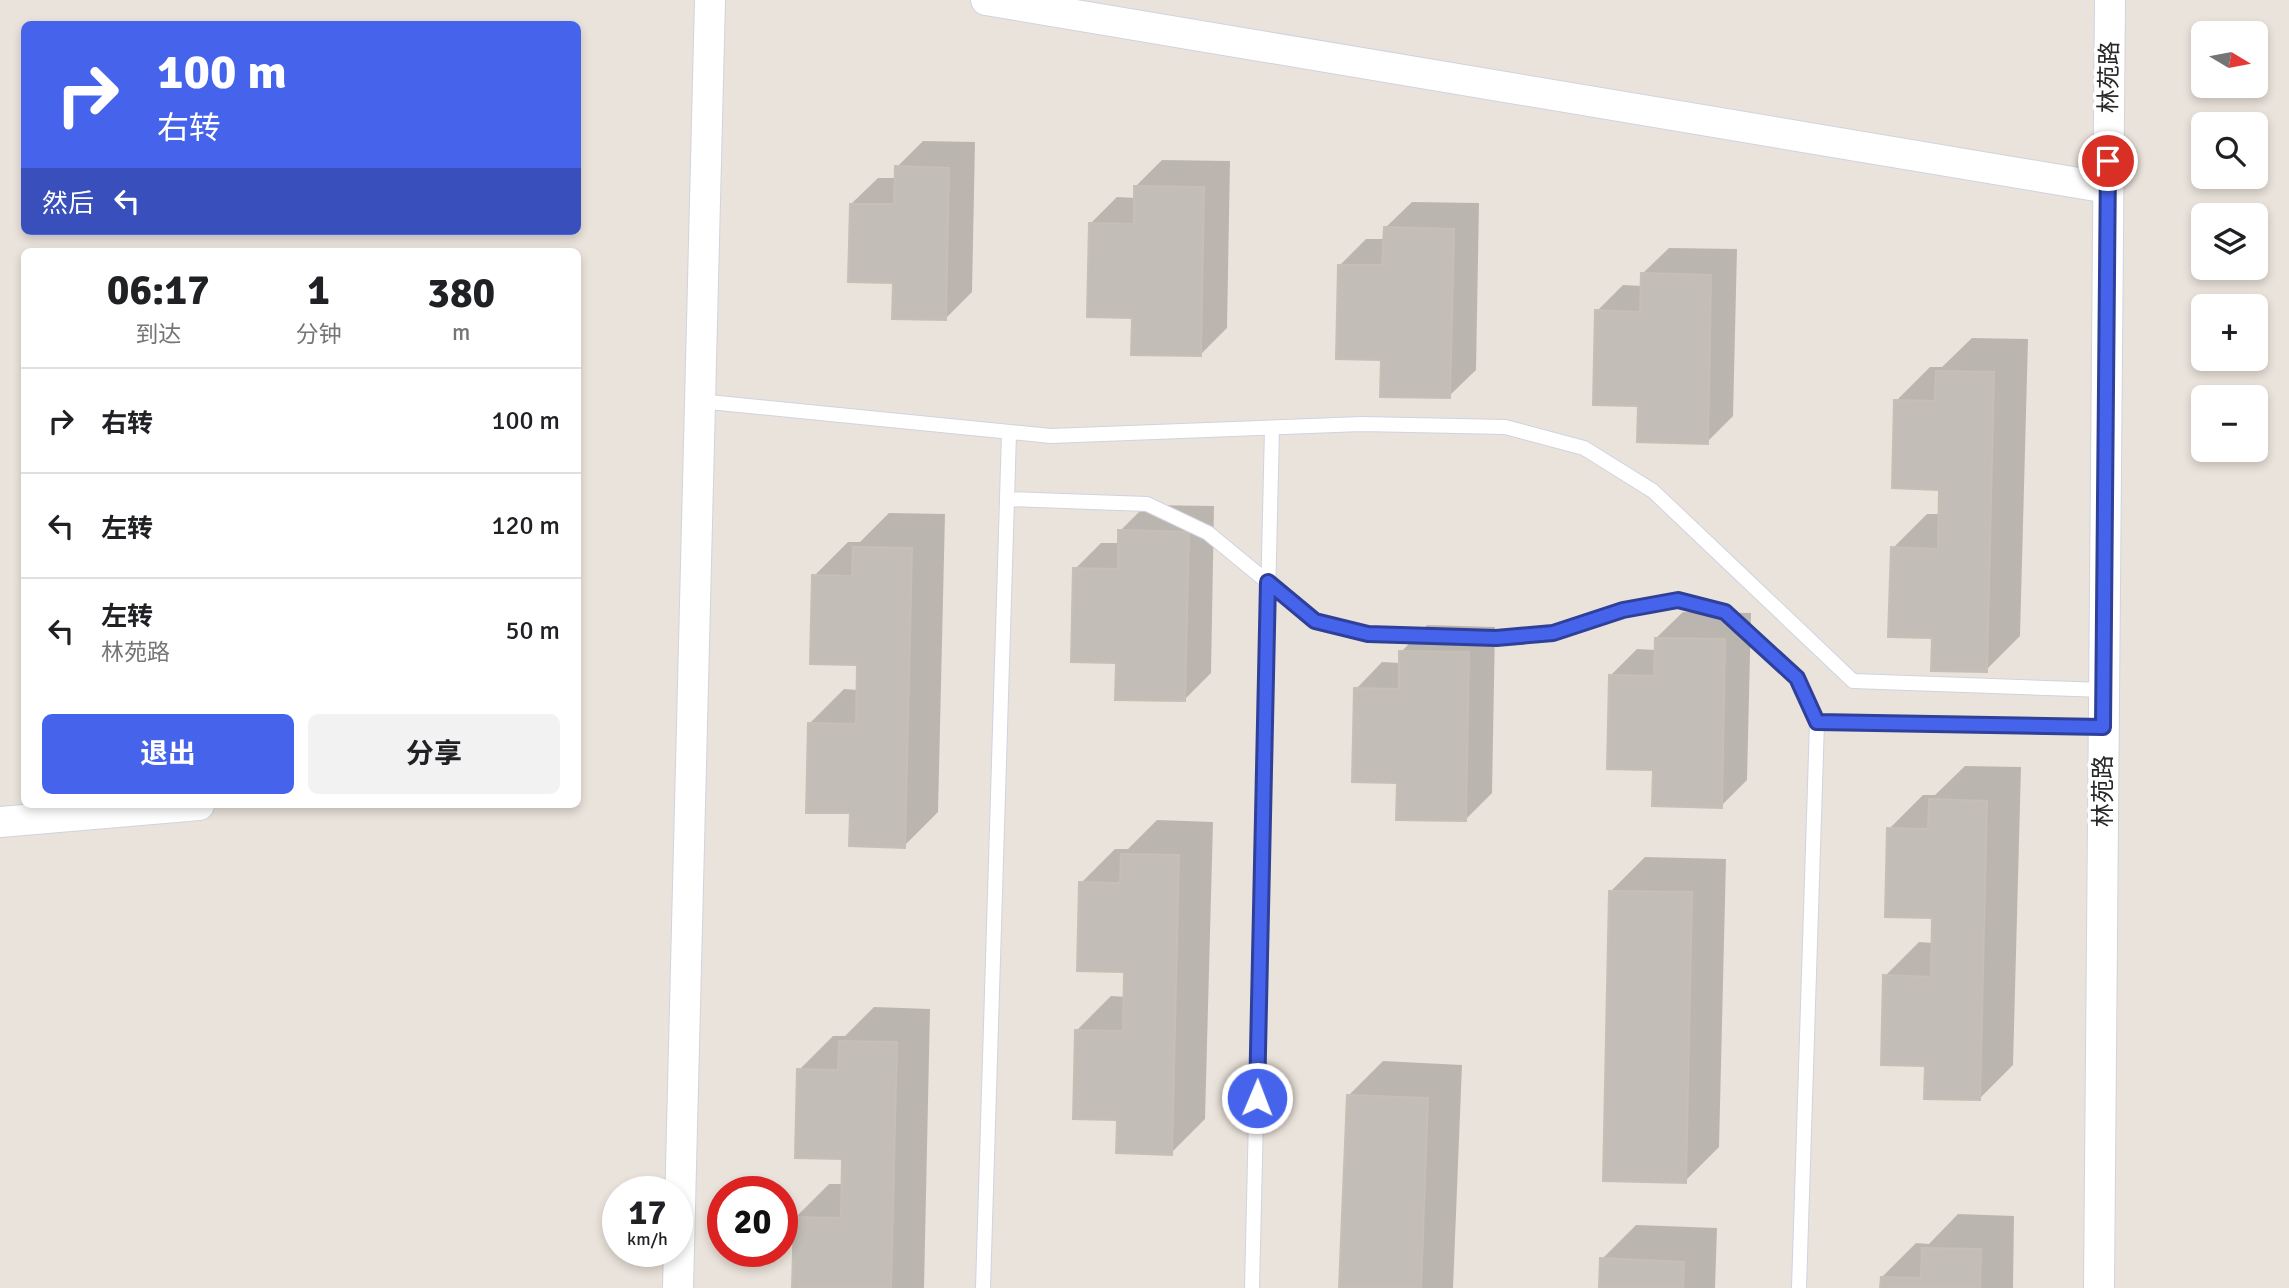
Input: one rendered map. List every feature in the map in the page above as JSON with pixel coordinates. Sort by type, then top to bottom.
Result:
[{"type":"street","points":[[678,1288],[710,0]]},
{"type":"street","points":[[986,0],[2108,188]]},
{"type":"street","name":"林苑路","points":[[2099,1288],[2110,0]]},
{"type":"street","points":[[0,822],[164,808]]},
{"type":"lane","points":[[699,401],[1051,436],[1362,424],[1506,427],[1584,449],[1653,491],[1853,681],[2104,690]]},
{"type":"lane","points":[[1252,1288],[1272,428]]},
{"type":"lane","points":[[983,1288],[1009,432]]},
{"type":"lane","points":[[1007,499],[1147,505],[1208,533],[1315,621],[1368,634],[1496,638],[1553,633],[1623,610],[1678,600],[1725,612],[1797,678],[1817,722],[1799,1288]]},
{"type":"lane","points":[[1817,722],[2103,727]]},
{"type":"building","points":[[895,166],[949,168],[946,320],[892,319],[893,283],[848,282],[850,204],[894,204]]},
{"type":"building","points":[[1134,186],[1204,187],[1201,356],[1131,355],[1132,318],[1087,317],[1089,223],[1134,224]]},
{"type":"building","points":[[1384,227],[1454,229],[1450,398],[1380,397],[1381,360],[1336,359],[1338,265],[1382,265]]},
{"type":"building","points":[[1641,273],[1711,275],[1708,444],[1637,442],[1638,406],[1593,405],[1595,310],[1640,312]]},
{"type":"building","points":[[1936,371],[1994,372],[1987,672],[1931,671],[1932,638],[1888,637],[1891,547],[1938,549],[1939,490],[1892,488],[1894,400],[1935,401]]},
{"type":"building","points":[[1118,530],[1189,532],[1185,701],[1115,700],[1116,663],[1071,662],[1073,568],[1118,569]]},
{"type":"building","points":[[853,547],[912,548],[905,848],[849,846],[850,813],[806,813],[808,723],[856,724],[857,665],[810,664],[812,575],[852,576]]},
{"type":"building","points":[[1655,638],[1725,639],[1722,808],[1652,806],[1653,770],[1607,769],[1609,675],[1654,676]]},
{"type":"building","points":[[1399,651],[1469,652],[1466,821],[1396,820],[1397,783],[1352,782],[1354,688],[1399,689]]},
{"type":"building","points":[[1929,799],[1987,801],[1980,1100],[1924,1099],[1925,1066],[1881,1065],[1883,975],[1931,977],[1932,918],[1885,917],[1887,828],[1928,829]]},
{"type":"building","points":[[1121,854],[1179,855],[1172,1155],[1116,1153],[1117,1120],[1073,1119],[1075,1030],[1123,1031],[1124,972],[1077,971],[1079,882],[1120,883]]},
{"type":"building","points":[[1609,891],[1692,892],[1686,1183],[1603,1181]]},
{"type":"building","points":[[839,1041],[897,1042],[891,1288],[792,1288],[793,1267],[798,1267],[798,1217],[841,1218],[842,1159],[795,1158],[797,1069],[838,1070]]},
{"type":"building","points":[[1347,1095],[1428,1098],[1421,1288],[1339,1288]]},
{"type":"building","points":[[1922,1248],[1981,1249],[1980,1288],[1880,1288],[1881,1277],[1921,1278]]},
{"type":"building","points":[[1600,1258],[1684,1262],[1683,1288],[1599,1288]]},
{"type":"route","points":[[1257,1098],[1268,582],[1315,621],[1368,634],[1496,638],[1553,633],[1623,610],[1678,600],[1725,612],[1797,678],[1817,722],[2103,727],[2108,161]]}]
